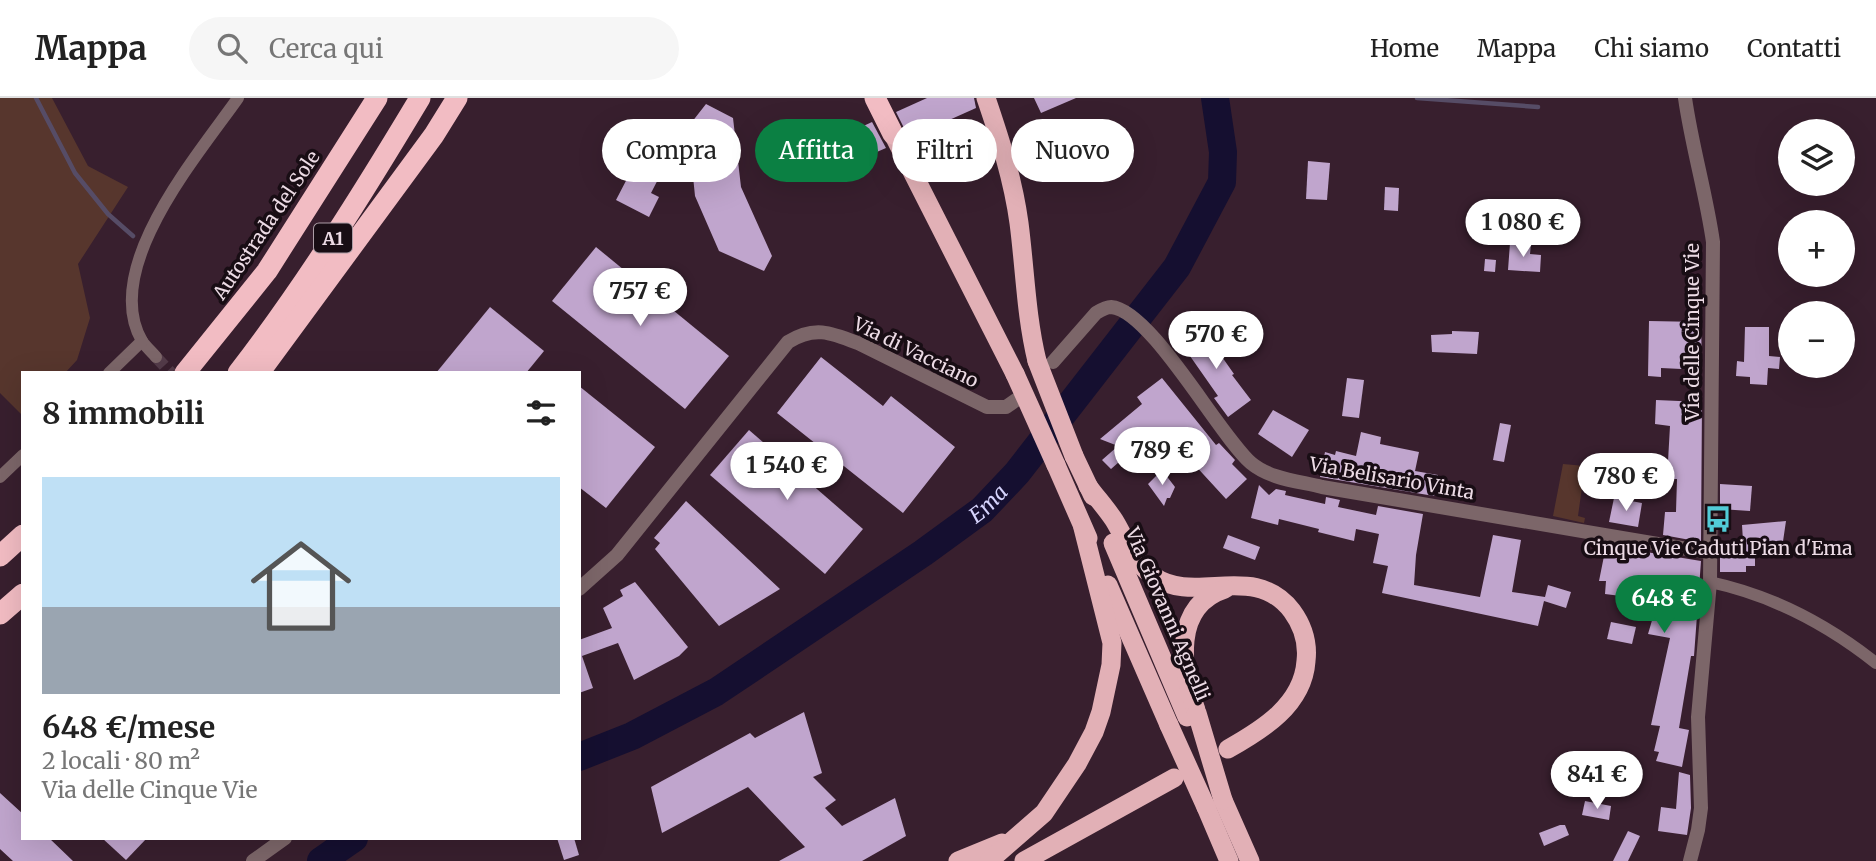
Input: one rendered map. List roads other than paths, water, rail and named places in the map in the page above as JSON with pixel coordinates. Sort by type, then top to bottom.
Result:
[{"type":"highway","name":"Autostrada del Sole","points":[[187,371],[267,271],[377,98]]},
{"type":"highway","name":"A1","points":[[240,371],[276,323],[344,222],[419,98]]},
{"type":"highway","points":[[260,371],[434,135],[457,98]]},
{"type":"highway","points":[[876,98],[892,132]]},
{"type":"highway","name":"Via Giovanni Agnelli","points":[[986,98],[1008,162],[1019,222],[1030,329],[1045,362],[1074,456],[1185,718],[1214,804],[1229,861]]},
{"type":"highway","name":"Via Giovanni Agnelli","points":[[918,182],[1016,374],[1083,528],[1185,718]]},
{"type":"highway","points":[[1088,486],[1114,520],[1130,553],[1154,577],[1180,587],[1250,586],[1271,593],[1289,607],[1301,625],[1307,658],[1301,682],[1293,697],[1276,717],[1256,733],[1228,748]]},
{"type":"highway","points":[[989,861],[1044,813],[1066,782],[1094,732],[1111,666],[1110,634],[1083,528]]},
{"type":"highway","points":[[0,556],[21,537]]},
{"type":"highway","points":[[1214,804],[1185,718],[1190,695],[1183,654],[1187,628],[1198,606],[1207,597],[1237,585]]},
{"type":"highway","points":[[0,614],[21,596]]},
{"type":"highway","points":[[1024,861],[1174,778]]},
{"type":"highway","name":"Via Giovanni Agnelli","points":[[1214,804],[1250,861]]},
{"type":"highway","points":[[958,861],[1019,836]]},
{"type":"street","points":[[156,357],[142,341],[133,315],[136,264],[165,202],[238,98]]},
{"type":"street","name":"Via delle Cinque Vie","points":[[1685,98],[1691,140],[1713,242],[1710,582],[1698,717],[1701,808],[1689,861]]},
{"type":"street","name":"Via Belisario Vinta","points":[[1045,362],[1096,313],[1111,307],[1129,316],[1151,334],[1234,444],[1253,464],[1272,475],[1711,553]]},
{"type":"street","name":"Via di Vacciano","points":[[581,587],[617,555],[788,342],[799,335],[816,332],[848,340],[987,407],[1006,407],[1016,400]]},
{"type":"street","points":[[111,371],[142,341]]},
{"type":"street","points":[[0,477],[21,457]]},
{"type":"street","points":[[1710,582],[1731,586],[1804,616],[1835,632],[1876,663]]},
{"type":"street","points":[[253,861],[282,840]]},
{"type":"waterway","points":[[36,98],[75,173],[108,214],[133,236]]},
{"type":"waterway","name":"Ema","points":[[581,756],[632,736],[716,692],[923,553],[982,510],[1017,473],[1177,267],[1222,182],[1223,152],[1215,98]]},
{"type":"waterway","points":[[1417,98],[1538,107]]},
{"type":"waterway","name":"Ema","points":[[321,861],[351,840]]},
{"type":"tunnel","points":[[156,357],[169,371]]},
{"type":"place","name":"Cinque Vie Caduti Pian d'Ema","points":[[1718,519]]}]
